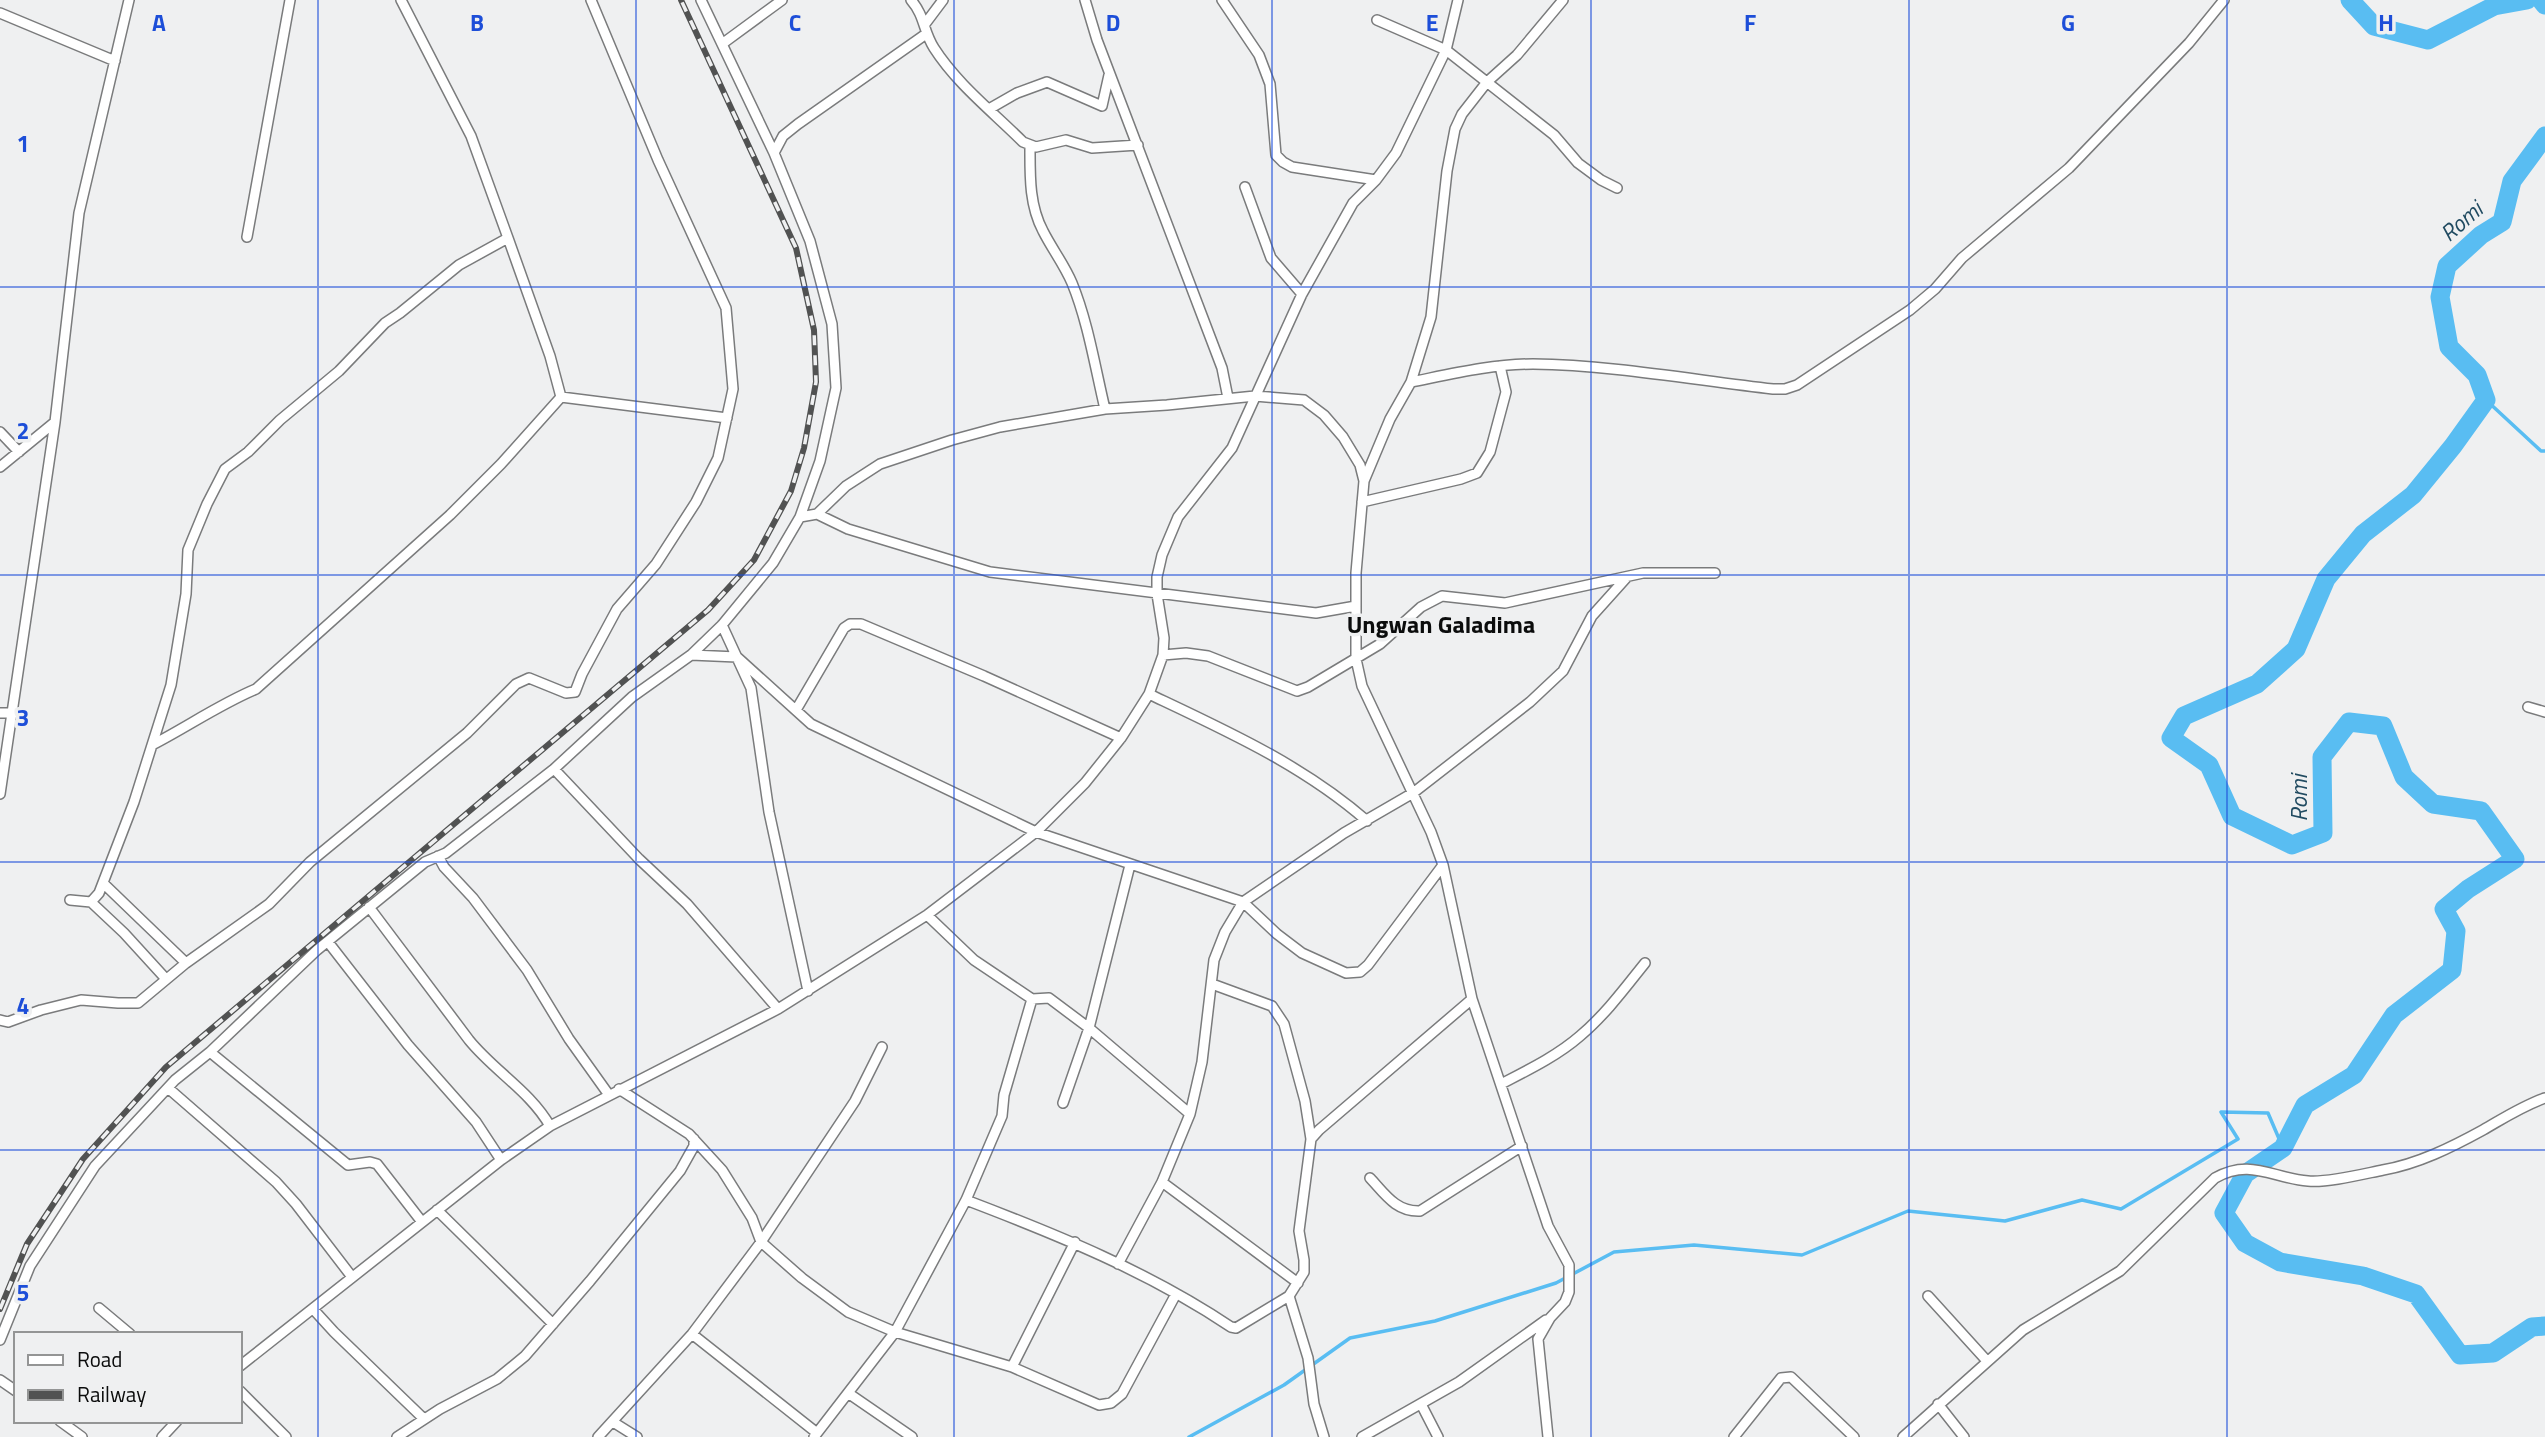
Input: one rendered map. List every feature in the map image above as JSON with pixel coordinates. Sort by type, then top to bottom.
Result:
[{"type":"street","points":[[0,794],[55,422],[79,213],[130,0]]},
{"type":"street","points":[[247,237],[290,0]]},
{"type":"street","points":[[401,0],[471,136],[550,356],[561,397]]},
{"type":"street","points":[[0,1020],[8,1022],[80,1000],[138,1003],[186,963],[269,904],[310,862],[467,733],[516,684],[529,678],[566,694],[575,692],[617,609],[656,564],[696,502],[718,457],[733,389],[726,308],[590,0]]},
{"type":"street","points":[[0,1340],[30,1266],[95,1166],[168,1088],[369,907],[425,862],[446,852],[554,769],[632,697],[691,654],[722,625],[774,563],[800,517],[820,461],[835,388],[832,324],[810,241],[774,153],[701,0]]},
{"type":"street","points":[[722,44],[782,0]]},
{"type":"street","points":[[911,0],[955,75],[1030,146],[1034,208],[1043,231],[1061,259],[1073,285],[1105,408]]},
{"type":"street","points":[[774,153],[783,136],[797,124],[926,29],[943,0]]},
{"type":"street","points":[[1085,0],[1089,18],[1222,368],[1228,398]]},
{"type":"street","points":[[1222,0],[1259,55],[1270,84],[1276,155],[1292,166],[1376,180]]},
{"type":"street","points":[[242,1364],[501,1160],[550,1126],[778,1009],[927,915],[1036,832],[1085,783],[1121,738],[1149,694],[1163,656],[1163,627],[1157,577],[1162,555],[1178,517],[1232,447],[1301,294],[1353,203],[1376,180],[1396,153],[1446,51],[1458,0]]},
{"type":"street","points":[[1362,1437],[1458,1382],[1550,1318],[1565,1302],[1569,1292],[1569,1265],[1548,1226],[1472,999],[1443,865],[1431,832],[1362,686],[1356,659],[1356,573],[1364,481],[1390,419],[1411,382],[1431,317],[1445,183],[1455,130],[1462,114],[1487,82],[1517,55],[1563,0]]},
{"type":"street","points":[[1411,382],[1500,366],[1533,365],[1611,370],[1773,389],[1786,389],[1797,385],[1910,310],[1935,289],[1962,258],[2069,168],[2189,43],[2224,0]]},
{"type":"street","points":[[0,13],[115,61]]},
{"type":"street","points":[[1377,20],[1446,51],[1554,135],[1578,163],[1617,188]]},
{"type":"street","points":[[989,109],[1017,93],[1047,82],[1102,106],[1109,71]]},
{"type":"street","points":[[1030,146],[1066,140],[1093,149],[1138,145]]},
{"type":"street","points":[[1245,187],[1271,258],[1301,294]]},
{"type":"street","points":[[91,902],[99,893],[134,802],[171,685],[187,594],[188,550],[207,503],[225,470],[339,371],[385,323],[459,265],[508,238]]},
{"type":"street","points":[[1362,502],[1477,473],[1490,452],[1506,392],[1500,366]]},
{"type":"street","points":[[800,517],[817,514],[846,486],[880,464],[1000,427],[1105,408],[1255,396],[1304,400],[1324,415],[1343,437],[1360,465],[1364,481]]},
{"type":"street","points":[[561,397],[727,418]]},
{"type":"street","points":[[152,745],[235,698],[257,689],[450,514],[501,464],[561,397]]},
{"type":"street","points":[[0,467],[55,422]]},
{"type":"street","points":[[0,432],[19,452]]},
{"type":"street","points":[[817,514],[848,529],[990,572],[1316,613],[1356,606]]},
{"type":"street","points":[[1163,656],[1186,653],[1208,656],[1297,691],[1380,644],[1421,607],[1442,596],[1505,603],[1627,577],[1665,572],[1715,573]]},
{"type":"street","points":[[1118,1264],[1162,1182],[1190,1114],[1202,1062],[1214,960],[1225,932],[1243,902],[1344,832],[1413,793],[1530,702],[1563,671],[1592,616],[1627,577]]},
{"type":"street","points":[[796,710],[844,628],[850,624],[861,624],[1121,738]]},
{"type":"street","points":[[722,625],[751,688],[769,812],[808,991]]},
{"type":"street","points":[[691,654],[737,657],[811,724],[1036,832],[1243,902],[1302,953],[1346,973],[1360,972],[1368,965],[1443,865]]},
{"type":"street","points":[[1149,694],[1233,734],[1290,766],[1336,794],[1367,821]]},
{"type":"street","points":[[2528,707],[2545,712]]},
{"type":"street","points":[[0,713],[12,713]]},
{"type":"street","points":[[554,769],[639,859],[687,904],[778,1009]]},
{"type":"street","points":[[438,856],[443,867],[473,898],[527,970],[569,1039],[609,1095]]},
{"type":"street","points":[[1063,1103],[1089,1028],[1130,864]]},
{"type":"street","points":[[103,883],[186,963]]},
{"type":"street","points":[[71,900],[91,902],[166,979]]},
{"type":"street","points":[[369,907],[469,1040],[484,1058],[540,1110],[550,1126]]},
{"type":"street","points":[[927,915],[974,960],[1032,999],[1049,998],[1089,1028],[1190,1114]]},
{"type":"street","points":[[328,942],[408,1045],[476,1122],[501,1160]]},
{"type":"street","points":[[1501,1084],[1580,1037],[1645,962]]},
{"type":"street","points":[[966,1200],[1075,1242],[1176,1294],[1231,1327],[1236,1328],[1289,1296],[1304,1272],[1299,1231],[1311,1139],[1305,1101],[1279,1014],[1272,1006],[1212,984]]},
{"type":"street","points":[[692,1334],[815,1435],[895,1332],[966,1200],[1002,1116],[1004,1095],[1033,1004],[1032,999]]},
{"type":"street","points":[[1311,1139],[1319,1129],[1472,999]]},
{"type":"street","points":[[598,1437],[692,1334],[761,1242],[855,1101],[882,1047]]},
{"type":"street","points":[[210,1052],[348,1165],[370,1161],[377,1164],[422,1222]]},
{"type":"street","points":[[168,1088],[276,1182],[352,1277]]},
{"type":"street","points":[[620,1089],[694,1139],[722,1170],[752,1219],[761,1242],[802,1278],[848,1312],[895,1332],[1012,1367],[1099,1405],[1111,1404],[1122,1394],[1176,1294]]},
{"type":"street","points":[[1903,1437],[2023,1330],[2120,1271],[2215,1178],[2228,1170],[2261,1170],[2307,1181],[2387,1170],[2435,1154],[2524,1105],[2545,1098]]},
{"type":"street","points":[[397,1437],[497,1379],[525,1356],[680,1171],[694,1146],[694,1139]]},
{"type":"street","points":[[1370,1178],[1398,1208],[1409,1212],[1420,1211],[1522,1146]]},
{"type":"street","points":[[1162,1182],[1298,1283]]},
{"type":"street","points":[[437,1210],[553,1324]]},
{"type":"street","points":[[1012,1367],[1075,1242]]},
{"type":"street","points":[[1289,1296],[1308,1358],[1314,1404],[1324,1437]]},
{"type":"street","points":[[1928,1296],[1987,1362]]},
{"type":"street","points":[[99,1308],[128,1332]]},
{"type":"street","points":[[313,1309],[424,1419]]},
{"type":"street","points":[[1548,1437],[1538,1339],[1550,1318]]},
{"type":"street","points":[[1734,1437],[1781,1377],[1791,1377],[1854,1437]]},
{"type":"street","points":[[242,1393],[286,1437]]},
{"type":"street","points":[[848,1393],[912,1437]]},
{"type":"street","points":[[1421,1404],[1438,1437]]},
{"type":"street","points":[[1938,1404],[1964,1437]]},
{"type":"street","points":[[613,1422],[637,1437]]},
{"type":"street","points":[[63,1423],[82,1437]]},
{"type":"street","points":[[162,1437],[175,1423]]},
{"type":"waterway","name":"Romi","points":[[2350,0],[2374,26],[2428,40],[2494,6],[2527,0]]},
{"type":"waterway","name":"Romi","points":[[2541,0],[2545,5]]},
{"type":"waterway","name":"Romi","points":[[2545,136],[2512,181],[2502,222],[2481,235],[2447,266],[2440,297],[2449,347],[2477,375],[2486,400],[2413,495],[2363,534],[2326,579],[2296,649],[2257,684],[2184,716],[2171,738],[2209,765],[2232,816],[2292,845],[2323,833],[2322,757],[2349,722],[2383,726],[2404,777],[2433,804],[2481,811],[2515,859],[2468,889],[2444,909],[2456,931],[2452,970],[2394,1015],[2354,1075],[2305,1105],[2283,1148],[2245,1174],[2224,1213],[2245,1243],[2280,1262],[2363,1276],[2416,1294],[2460,1355],[2493,1353],[2532,1327],[2545,1326]]},
{"type":"waterway","points":[[2486,400],[2541,451],[2545,451]]},
{"type":"waterway","points":[[1189,1437],[1284,1385],[1350,1338],[1435,1321],[1556,1283],[1614,1252],[1694,1245],[1802,1255],[1908,1211],[2005,1221],[2082,1200],[2121,1209],[2238,1139],[2221,1112],[2268,1113],[2283,1148]]},
{"type":"railway","points":[[0,1309],[27,1244],[83,1159],[166,1067],[708,610],[754,560],[791,491],[804,448],[816,382],[814,330],[796,248],[681,0]]},
{"type":"district","name":"Ungwan Galadima","points":[[1441,624]]}]
